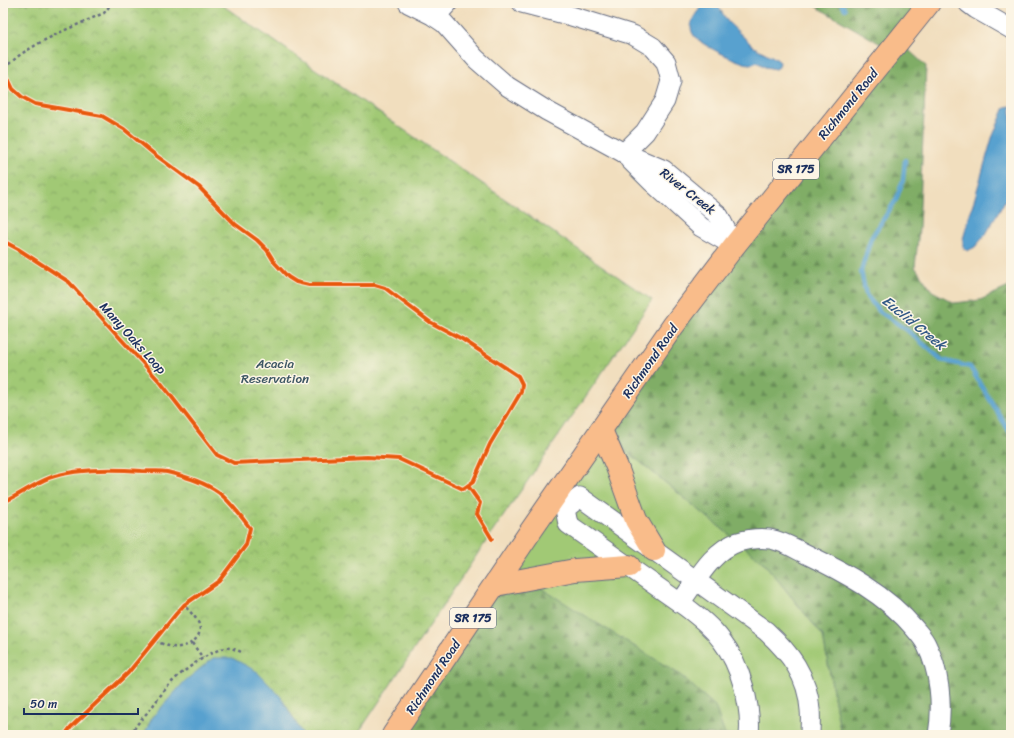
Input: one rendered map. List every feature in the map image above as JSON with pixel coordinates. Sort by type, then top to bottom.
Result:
[{"type":"main road","name":"Richmond Road","points":[[393,735],[673,326],[734,246],[929,3]]},
{"type":"main road","points":[[601,430],[617,467],[636,520],[654,550]]},
{"type":"main road","points":[[495,585],[575,570],[629,566]]},
{"type":"street","name":"River Creek","points":[[408,3],[444,23],[476,59],[508,86],[547,111],[624,154],[664,170],[719,216],[734,246]]},
{"type":"street","points":[[435,17],[448,3]]},
{"type":"street","points":[[522,3],[568,15],[633,36],[653,47],[666,62],[671,81],[665,101],[645,132],[624,154]]},
{"type":"street","points":[[968,3],[976,10],[1011,29]]},
{"type":"street","points":[[749,735],[748,705],[743,684],[734,661],[723,641],[701,619],[680,603],[568,524],[565,509],[580,497],[766,631],[782,646],[792,658],[807,691],[810,710],[810,735]]},
{"type":"street","points":[[680,603],[711,561],[723,550],[738,542],[757,538],[771,539],[823,561],[877,594],[894,607],[909,622],[925,642],[935,663],[940,690],[938,735]]},
{"type":"path","points":[[4,68],[21,54],[42,42],[104,13],[112,3]]},
{"type":"path","points":[[3,60],[5,77],[10,82]]},
{"type":"path","points":[[180,610],[190,601]]},
{"type":"path","points":[[155,641],[172,647],[183,646],[192,643],[199,636],[199,624],[184,605]]},
{"type":"path","points":[[150,646],[159,635]]},
{"type":"path","points":[[192,643],[203,658]]},
{"type":"path","points":[[132,735],[136,726],[171,683],[203,658],[211,653],[226,648],[233,648],[242,653]]},
{"type":"green space","name":"Acacia Reservation","points":[[3,3],[219,3],[652,300],[478,553],[357,735],[3,735]]},
{"type":"green space","points":[[810,3],[920,3],[899,41],[926,66],[919,229],[915,267],[932,291],[955,303],[980,300],[1011,286],[1011,735],[841,735],[823,636],[764,563],[601,430],[891,50]]},
{"type":"green space","points":[[601,430],[764,563],[823,636],[841,735],[725,735],[507,567]]},
{"type":"green space","points":[[507,567],[679,674],[715,706],[725,735],[393,735]]},
{"type":"water","points":[[704,3],[716,3],[728,22],[754,47],[780,62],[779,67],[776,69],[765,67],[757,62],[751,64],[739,61],[714,50],[696,38],[693,34],[691,24],[692,20]]},
{"type":"water","points":[[1011,106],[1011,190],[986,234],[975,247],[967,251],[963,247],[963,239],[992,138],[1005,107]]},
{"type":"water","points":[[213,658],[232,658],[256,671],[281,697],[303,735],[144,735],[152,718],[185,681]]},
{"type":"waterway","name":"Euclid Creek","points":[[841,3],[845,9]]},
{"type":"waterway","name":"Euclid Creek","points":[[905,160],[903,180],[896,200],[871,238],[861,271],[866,295],[880,312],[907,330],[942,360],[970,367],[1011,434]]},
{"type":"cycle path","points":[[3,60],[5,72],[13,89],[22,97],[35,104],[102,116],[124,129],[154,154],[199,187],[235,224],[257,240],[267,250],[275,263],[288,277],[296,282],[309,285],[375,285],[385,288],[430,322],[462,339],[518,376],[522,384],[521,392],[490,444],[473,482],[463,489],[399,459],[367,457],[234,463]]},
{"type":"cycle path","name":"Many Oaks Loop","points":[[3,241],[69,282],[161,383],[217,455],[234,463]]},
{"type":"cycle path","points":[[3,502],[49,478],[71,472],[107,470],[167,472],[207,485],[218,492],[231,504],[250,528],[246,545],[219,581],[184,605],[128,673],[71,727],[65,735]]},
{"type":"cycle path","points":[[468,486],[480,503],[477,514],[492,539]]}]
